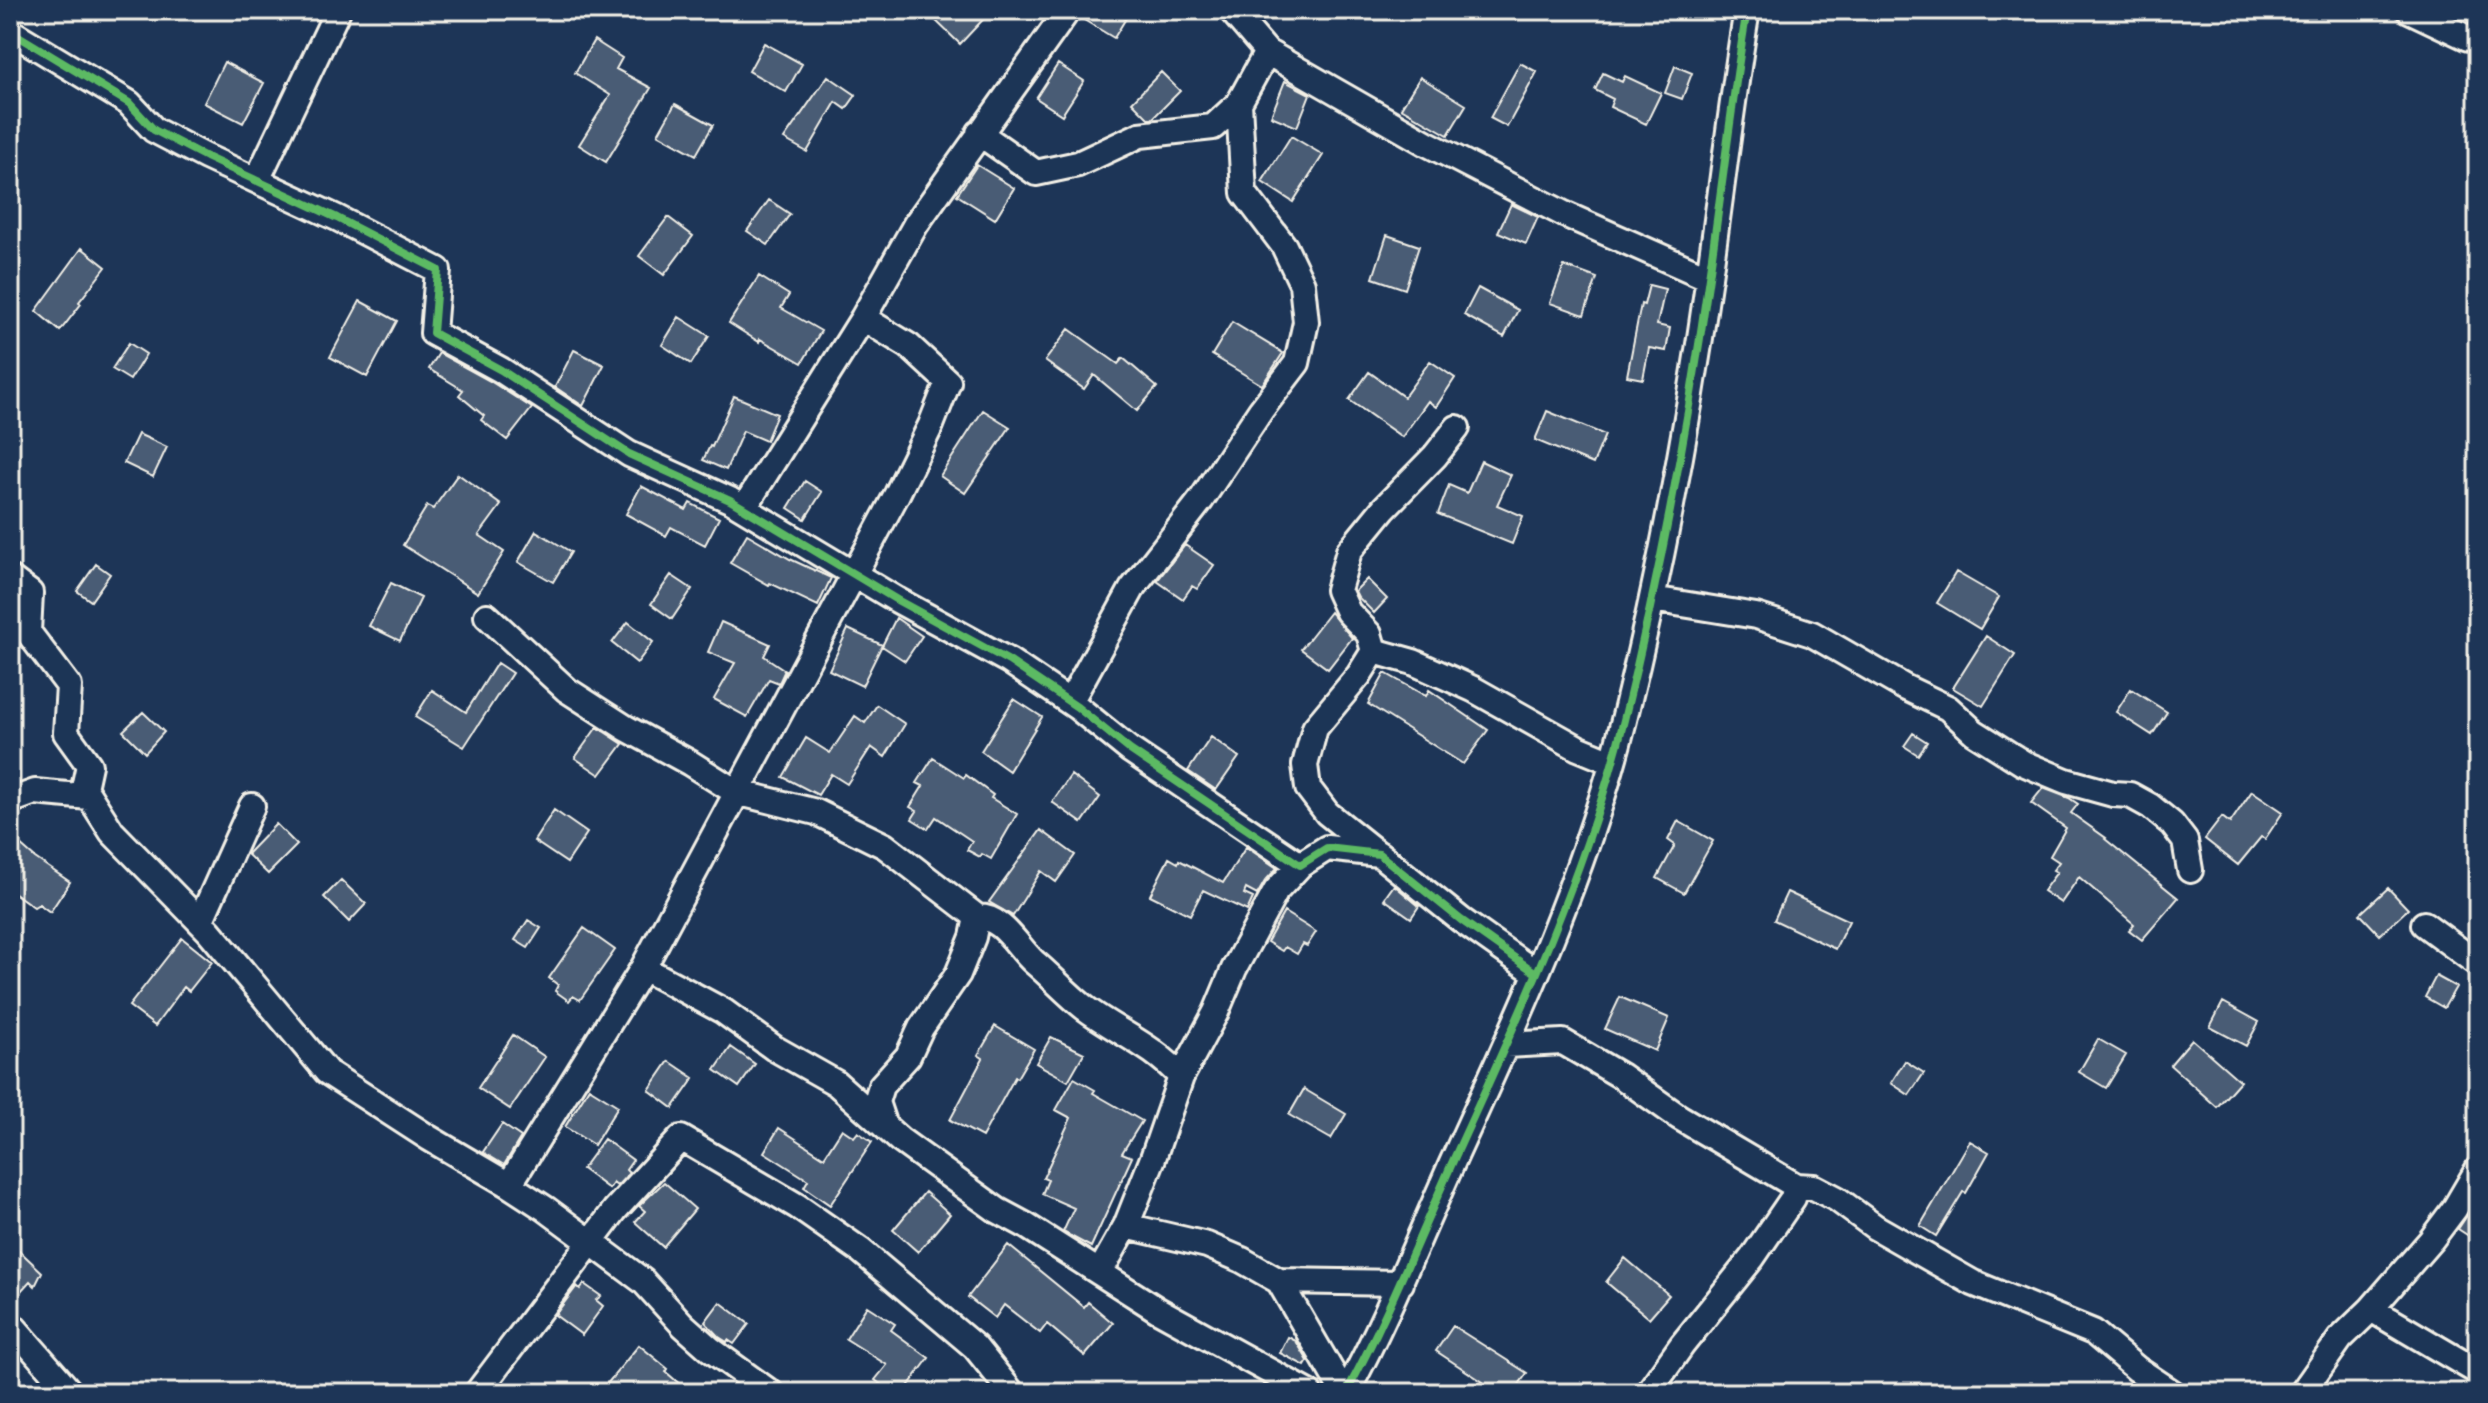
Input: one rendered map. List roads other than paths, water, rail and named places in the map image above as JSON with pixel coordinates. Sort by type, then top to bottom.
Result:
[{"type":"street","points":[[257,180],[338,10]]},
{"type":"street","points":[[744,508],[863,318],[916,224],[1068,10]]},
{"type":"street","points":[[1231,10],[1267,52],[1426,143],[1564,214],[1709,278]]},
{"type":"street","points":[[1345,1393],[1401,1283],[1506,1045],[1597,813],[1612,762],[1652,599],[1681,451],[1747,10]]},
{"type":"street","points":[[2409,10],[2468,38],[2478,38]]},
{"type":"street","points":[[10,31],[129,103],[154,130],[438,270],[433,333],[501,370],[629,454],[744,508],[1009,661],[1070,702],[1130,750],[1300,865]]},
{"type":"street","points":[[979,133],[1036,173],[1078,164],[1140,135],[1213,127],[1239,103],[1267,52]]},
{"type":"street","points":[[1070,702],[1132,589],[1201,500],[1261,410],[1297,363],[1306,322],[1302,284],[1284,246],[1244,193],[1239,103]]},
{"type":"street","points":[[509,1185],[643,968],[931,425],[948,382],[909,346],[863,318]]},
{"type":"street","points":[[1457,428],[1349,551],[1338,590],[1348,612],[1369,634],[1374,651],[1359,675],[1315,728],[1305,765],[1308,788],[1327,813],[1461,920],[1536,973]]},
{"type":"street","points":[[10,578],[30,593],[28,632],[69,686],[66,733],[89,765],[84,788],[89,797],[112,832],[200,922],[327,1072],[546,1209],[643,1281],[710,1349],[771,1393]]},
{"type":"street","points":[[1652,599],[1756,616],[1812,634],[1904,687],[1948,708],[1974,732],[2023,763],[2066,781],[2113,794],[2130,795],[2150,806],[2172,824],[2185,841],[2190,870]]},
{"type":"street","points":[[487,616],[567,690],[736,792],[816,812],[885,846],[977,917],[993,921],[1013,936],[1030,958],[1084,1007],[1151,1049],[1181,1077]]},
{"type":"street","points":[[1374,651],[1413,662],[1473,689],[1578,748],[1612,762]]},
{"type":"street","points":[[11,798],[35,792],[89,797]]},
{"type":"street","points":[[200,922],[252,806]]},
{"type":"street","points":[[1100,1272],[1126,1226],[1181,1077],[1276,891],[1300,865],[1327,848],[1379,854]]},
{"type":"street","points":[[884,1126],[876,1102],[881,1086],[908,1056],[921,1028],[958,974],[973,937],[977,917]]},
{"type":"street","points":[[2424,924],[2478,964]]},
{"type":"street","points":[[643,968],[723,1011],[774,1048],[836,1083],[900,1140],[980,1199],[1158,1310],[1309,1393]]},
{"type":"street","points":[[1506,1045],[1563,1042],[1621,1076],[1679,1117],[1796,1186],[1814,1187],[1837,1199],[1875,1227],[1973,1283],[2093,1332],[2137,1369],[2173,1393]]},
{"type":"street","points":[[477,1393],[615,1210],[681,1138],[797,1206],[860,1250],[975,1347],[1012,1393]]},
{"type":"street","points":[[2302,1393],[2340,1339],[2371,1309],[2431,1240],[2478,1169]]},
{"type":"street","points":[[1648,1393],[1752,1258],[1793,1198],[1796,1186]]},
{"type":"street","points":[[1126,1226],[1207,1245],[1279,1281],[1401,1283]]},
{"type":"street","points":[[1279,1281],[1345,1393]]},
{"type":"street","points":[[2371,1309],[2478,1372]]},
{"type":"street","points":[[10,1323],[71,1393]]}]
